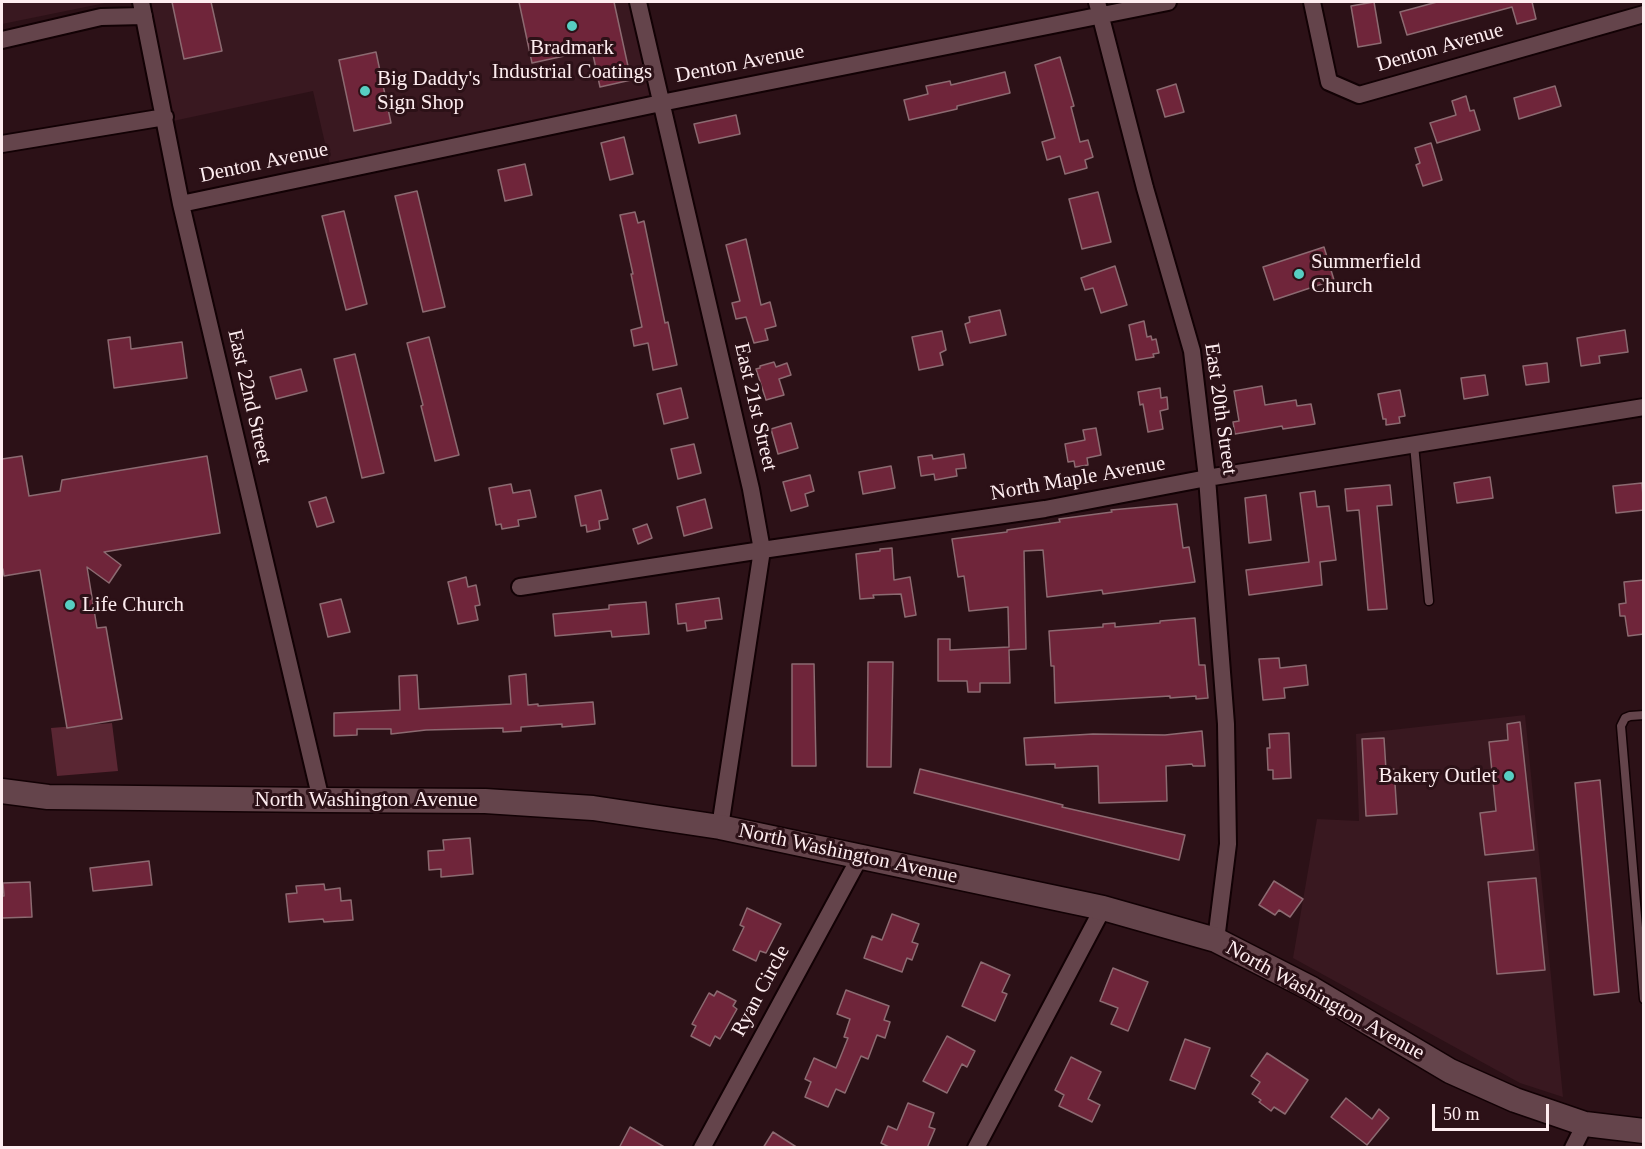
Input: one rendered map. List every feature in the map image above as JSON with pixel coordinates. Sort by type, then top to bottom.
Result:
[{"type":"main road","name":"North Washington Avenue","points":[[2,791],[48,797],[485,801],[593,808],[720,827],[1103,908],[1216,940],[1312,989],[1450,1071],[1515,1100],[1585,1124],[1644,1131]]},
{"type":"street","name":"East 21st Street","points":[[638,2],[751,489],[762,550],[720,827]]},
{"type":"street","name":"Denton Avenue","points":[[181,204],[1099,8],[1168,2]]},
{"type":"street","name":"Denton Avenue","points":[[1312,2],[1329,81],[1359,95],[1644,14]]},
{"type":"street","name":"East 20th Street","points":[[1099,8],[1145,188],[1192,351],[1207,478],[1226,724],[1228,844],[1216,940]]},
{"type":"street","points":[[2,40],[143,9]]},
{"type":"street","name":"East 22nd Street","points":[[143,9],[181,204],[321,800]]},
{"type":"street","points":[[2,144],[165,117]]},
{"type":"street","name":"North Maple Avenue","points":[[520,587],[1045,509],[1207,478],[1644,407]]},
{"type":"street","name":"Ryan Circle","points":[[702,1148],[860,857]]},
{"type":"street","points":[[976,1148],[1103,908]]},
{"type":"street","points":[[1574,1148],[1585,1124]]},
{"type":"lane","points":[[1414,445],[1429,601]]},
{"type":"lane","points":[[1644,715],[1624,718],[1622,726],[1644,999]]},
{"type":"shaded area","points":[[2,2],[110,2],[2,24]]},
{"type":"shaded area","points":[[147,2],[634,2],[652,92],[649,98],[330,165],[313,91],[173,121]]},
{"type":"shaded area","points":[[1525,715],[1563,1097],[1520,1083],[1293,958],[1317,819],[1359,821],[1356,734]]},
{"type":"shaded area","points":[[112,723],[118,771],[57,776],[51,728]]},
{"type":"building","points":[[172,2],[211,2],[222,51],[184,59]]},
{"type":"building","name":"Bradmark Industrial Coatings","points":[[519,2],[614,2],[631,80],[600,87],[592,50],[532,63]]},
{"type":"building","points":[[1374,2],[1381,43],[1358,47],[1351,6]]},
{"type":"building","points":[[1437,2],[1532,2],[1536,19],[1517,24],[1512,7],[1407,35],[1400,12]]},
{"type":"building","name":"Big Daddy's Sign Shop","points":[[376,52],[391,123],[354,131],[339,60]]},
{"type":"building","points":[[1060,57],[1074,106],[1071,107],[1080,142],[1088,140],[1093,157],[1085,160],[1087,168],[1065,174],[1060,156],[1047,160],[1042,142],[1055,138],[1035,65]]},
{"type":"building","points":[[1005,72],[1010,93],[909,120],[904,100],[928,94],[926,86],[950,81],[951,85]]},
{"type":"building","points":[[1176,84],[1184,112],[1165,117],[1157,90]]},
{"type":"building","points":[[1555,86],[1561,106],[1519,119],[1514,98]]},
{"type":"building","points":[[1466,96],[1470,111],[1474,110],[1480,130],[1437,143],[1430,123],[1456,115],[1452,101]]},
{"type":"building","points":[[736,115],[740,134],[699,143],[694,124]]},
{"type":"building","points":[[624,137],[633,174],[610,180],[601,143]]},
{"type":"building","points":[[1431,143],[1442,180],[1423,186],[1416,165],[1420,163],[1415,148]]},
{"type":"building","points":[[525,164],[532,195],[505,201],[498,170]]},
{"type":"building","points":[[417,191],[445,307],[423,312],[395,196]]},
{"type":"building","points":[[1098,192],[1111,242],[1082,249],[1069,199]]},
{"type":"building","points":[[344,211],[367,304],[346,310],[322,216]]},
{"type":"building","points":[[635,212],[638,223],[644,221],[665,323],[668,322],[677,365],[653,370],[648,343],[634,346],[631,330],[642,327],[620,215]]},
{"type":"building","points":[[746,239],[761,305],[770,302],[776,326],[765,329],[768,340],[754,343],[746,317],[736,319],[732,303],[740,301],[726,245]]},
{"type":"building","name":"Summerfield Church","points":[[1324,247],[1334,280],[1274,300],[1263,267]]},
{"type":"building","points":[[1115,266],[1127,305],[1101,313],[1093,288],[1085,290],[1081,278]]},
{"type":"building","points":[[1000,310],[1006,335],[970,343],[965,324],[970,322],[969,317]]},
{"type":"building","points":[[1144,321],[1147,337],[1151,336],[1152,340],[1156,339],[1159,353],[1153,354],[1154,357],[1136,360],[1129,325]]},
{"type":"building","points":[[1625,330],[1628,352],[1599,356],[1600,363],[1581,366],[1577,338]]},
{"type":"building","points":[[942,331],[946,350],[940,353],[943,365],[919,370],[912,337]]},
{"type":"building","points":[[130,337],[131,349],[182,342],[187,378],[114,388],[108,340]]},
{"type":"building","points":[[429,337],[459,455],[435,461],[407,343]]},
{"type":"building","points":[[355,354],[384,473],[362,478],[334,359]]},
{"type":"building","points":[[774,362],[776,367],[787,363],[791,375],[779,379],[784,395],[766,400],[756,369]]},
{"type":"building","points":[[1547,363],[1549,382],[1526,385],[1523,366]]},
{"type":"building","points":[[301,369],[307,391],[276,399],[270,377]]},
{"type":"building","points":[[1485,375],[1488,395],[1464,399],[1461,378]]},
{"type":"building","points":[[1262,386],[1265,405],[1296,400],[1297,406],[1311,404],[1315,424],[1283,429],[1282,426],[1235,434],[1233,422],[1239,421],[1234,391]]},
{"type":"building","points":[[681,388],[688,418],[664,424],[657,394]]},
{"type":"building","points":[[1160,388],[1161,398],[1167,397],[1168,409],[1160,411],[1163,429],[1148,432],[1143,404],[1140,405],[1138,392]]},
{"type":"building","points":[[1400,390],[1405,416],[1399,417],[1400,423],[1386,425],[1378,394]]},
{"type":"building","points":[[791,423],[798,448],[778,454],[771,429]]},
{"type":"building","points":[[1096,428],[1101,455],[1087,458],[1088,465],[1075,467],[1074,461],[1068,462],[1065,444],[1085,440],[1083,430]]},
{"type":"building","points":[[694,444],[701,473],[678,479],[671,449]]},
{"type":"building","points":[[964,454],[966,468],[956,469],[957,476],[935,480],[934,474],[921,476],[918,457],[932,455],[933,459]]},
{"type":"building","name":"Life Church","points":[[22,456],[29,496],[60,491],[62,480],[207,456],[220,533],[104,552],[121,565],[109,583],[87,567],[97,628],[106,627],[122,719],[67,728],[40,570],[4,576],[2,570],[2,459]]},
{"type":"building","points":[[891,466],[895,488],[863,494],[859,472]]},
{"type":"building","points":[[810,475],[814,491],[805,494],[808,506],[791,511],[783,482]]},
{"type":"building","points":[[1490,477],[1493,498],[1457,503],[1454,483]]},
{"type":"building","points":[[1642,483],[1644,510],[1616,513],[1613,486]]},
{"type":"building","points":[[511,484],[513,493],[530,490],[536,517],[518,520],[519,526],[502,529],[501,524],[496,525],[489,488]]},
{"type":"building","points":[[1390,485],[1392,505],[1377,506],[1387,609],[1368,610],[1359,510],[1347,511],[1345,489]]},
{"type":"building","points":[[601,490],[608,519],[599,521],[600,529],[587,532],[586,525],[581,526],[575,496]]},
{"type":"building","points":[[1315,491],[1317,507],[1329,506],[1336,560],[1320,562],[1322,585],[1249,595],[1246,570],[1309,562],[1300,493]]},
{"type":"building","points":[[1266,495],[1271,540],[1249,543],[1245,498]]},
{"type":"building","points":[[326,497],[334,522],[317,527],[309,502]]},
{"type":"building","points":[[705,499],[712,528],[684,536],[677,507]]},
{"type":"building","points":[[1177,504],[1183,548],[1189,547],[1195,582],[1103,594],[1102,590],[1047,597],[1043,550],[1024,551],[1026,649],[1009,650],[1010,683],[980,683],[980,692],[968,692],[967,681],[938,681],[938,639],[950,639],[950,650],[1009,647],[1008,607],[969,611],[964,576],[958,577],[952,539],[1007,532],[1007,530],[1060,522],[1059,519],[1112,512],[1111,510]]},
{"type":"building","points":[[647,524],[652,538],[638,544],[633,529]]},
{"type":"building","points":[[892,548],[894,580],[910,577],[916,615],[905,617],[901,594],[873,595],[874,598],[860,599],[856,554]]},
{"type":"building","points":[[466,577],[468,587],[476,585],[480,605],[475,606],[478,620],[458,624],[448,582]]},
{"type":"building","points":[[1644,580],[1644,634],[1628,636],[1625,616],[1620,616],[1619,604],[1626,603],[1624,582]]},
{"type":"building","points":[[719,598],[722,619],[705,621],[706,628],[687,631],[686,623],[678,624],[676,604]]},
{"type":"building","points":[[341,599],[350,632],[328,637],[320,604]]},
{"type":"building","points":[[646,602],[649,634],[612,637],[611,631],[555,636],[553,614],[609,609],[609,605]]},
{"type":"building","points":[[1195,618],[1199,665],[1205,665],[1208,698],[1196,699],[1196,696],[1170,698],[1170,696],[1055,703],[1054,666],[1051,666],[1049,631],[1103,627],[1103,624],[1115,623],[1115,627]]},
{"type":"building","points":[[1279,658],[1280,668],[1306,665],[1308,685],[1284,688],[1285,698],[1263,700],[1259,659]]},
{"type":"building","points":[[868,662],[893,662],[891,767],[867,767]]},
{"type":"building","points":[[792,664],[814,664],[816,766],[792,766]]},
{"type":"building","points":[[526,674],[528,705],[593,702],[595,724],[521,727],[521,731],[503,732],[503,728],[426,730],[391,734],[391,729],[357,729],[357,735],[334,736],[334,713],[400,710],[399,676],[417,675],[419,709],[511,704],[509,676]]},
{"type":"building","name":"Bakery Outlet","points":[[1520,722],[1534,850],[1485,855],[1480,813],[1496,811],[1489,742],[1508,740],[1507,724]]},
{"type":"building","points":[[1202,731],[1205,766],[1193,766],[1192,764],[1166,766],[1167,801],[1099,803],[1098,766],[1055,768],[1055,764],[1026,765],[1024,738],[1093,734],[1165,735]]},
{"type":"building","points":[[1289,733],[1291,778],[1273,779],[1273,770],[1268,770],[1269,734]]},
{"type":"building","points":[[1384,738],[1386,770],[1394,769],[1397,814],[1366,816],[1362,739]]},
{"type":"building","points":[[920,769],[1063,805],[1062,807],[1185,835],[1179,860],[914,793]]},
{"type":"building","points":[[1600,780],[1619,992],[1594,995],[1575,783]]},
{"type":"building","points":[[470,838],[473,874],[441,877],[441,869],[429,870],[428,851],[444,850],[443,840]]},
{"type":"building","points":[[149,861],[152,885],[93,891],[90,868]]},
{"type":"building","points":[[1536,878],[1545,970],[1497,974],[1488,882]]},
{"type":"building","points":[[1274,881],[1303,899],[1290,917],[1279,910],[1275,915],[1259,905]]},
{"type":"building","points":[[30,882],[32,917],[2,918],[3,883]]},
{"type":"building","points":[[324,884],[325,890],[340,888],[341,901],[351,900],[353,920],[324,922],[323,919],[289,922],[286,894],[297,893],[296,886]]},
{"type":"building","points":[[747,908],[781,924],[766,953],[760,951],[756,961],[733,950],[744,927],[740,925]]},
{"type":"building","points":[[892,914],[919,924],[912,942],[918,944],[912,960],[907,958],[902,972],[864,958],[872,936],[882,940]]},
{"type":"building","points":[[981,962],[1010,975],[1002,992],[1007,994],[995,1021],[962,1006]]},
{"type":"building","points":[[1113,968],[1148,982],[1128,1031],[1111,1024],[1118,1008],[1100,1001]]},
{"type":"building","points":[[846,990],[889,1006],[884,1020],[890,1022],[885,1038],[877,1035],[868,1059],[861,1056],[845,1093],[836,1089],[828,1107],[805,1097],[811,1082],[805,1079],[814,1058],[836,1068],[848,1038],[844,1037],[850,1019],[837,1014]]},
{"type":"building","points":[[717,991],[736,1001],[733,1006],[737,1009],[720,1039],[715,1036],[710,1046],[691,1036],[696,1026],[692,1024],[709,993],[714,996]]},
{"type":"building","points":[[947,1036],[975,1051],[967,1067],[962,1064],[947,1093],[923,1081]]},
{"type":"building","points":[[1185,1039],[1210,1048],[1195,1089],[1170,1080]]},
{"type":"building","points":[[1267,1053],[1308,1080],[1285,1114],[1274,1107],[1271,1111],[1252,1094],[1260,1082],[1251,1076]]},
{"type":"building","points":[[1071,1057],[1101,1072],[1088,1099],[1100,1105],[1092,1122],[1059,1106],[1064,1095],[1055,1090]]},
{"type":"building","points":[[1346,1098],[1372,1119],[1379,1109],[1389,1118],[1367,1145],[1331,1117]]},
{"type":"building","points":[[908,1103],[934,1113],[929,1127],[935,1129],[927,1148],[891,1148],[881,1143],[888,1126],[897,1130]]},
{"type":"building","points":[[630,1127],[666,1148],[619,1148]]},
{"type":"building","points":[[773,1132],[798,1148],[763,1148]]},
{"type":"place","name":"Bradmark Industrial Coatings","points":[[572,26]]},
{"type":"place","name":"Big Daddy's Sign Shop","points":[[365,91]]},
{"type":"place","name":"Summerfield Church","points":[[1299,274]]},
{"type":"place","name":"Life Church","points":[[70,605]]},
{"type":"place","name":"Bakery Outlet","points":[[1509,776]]}]
